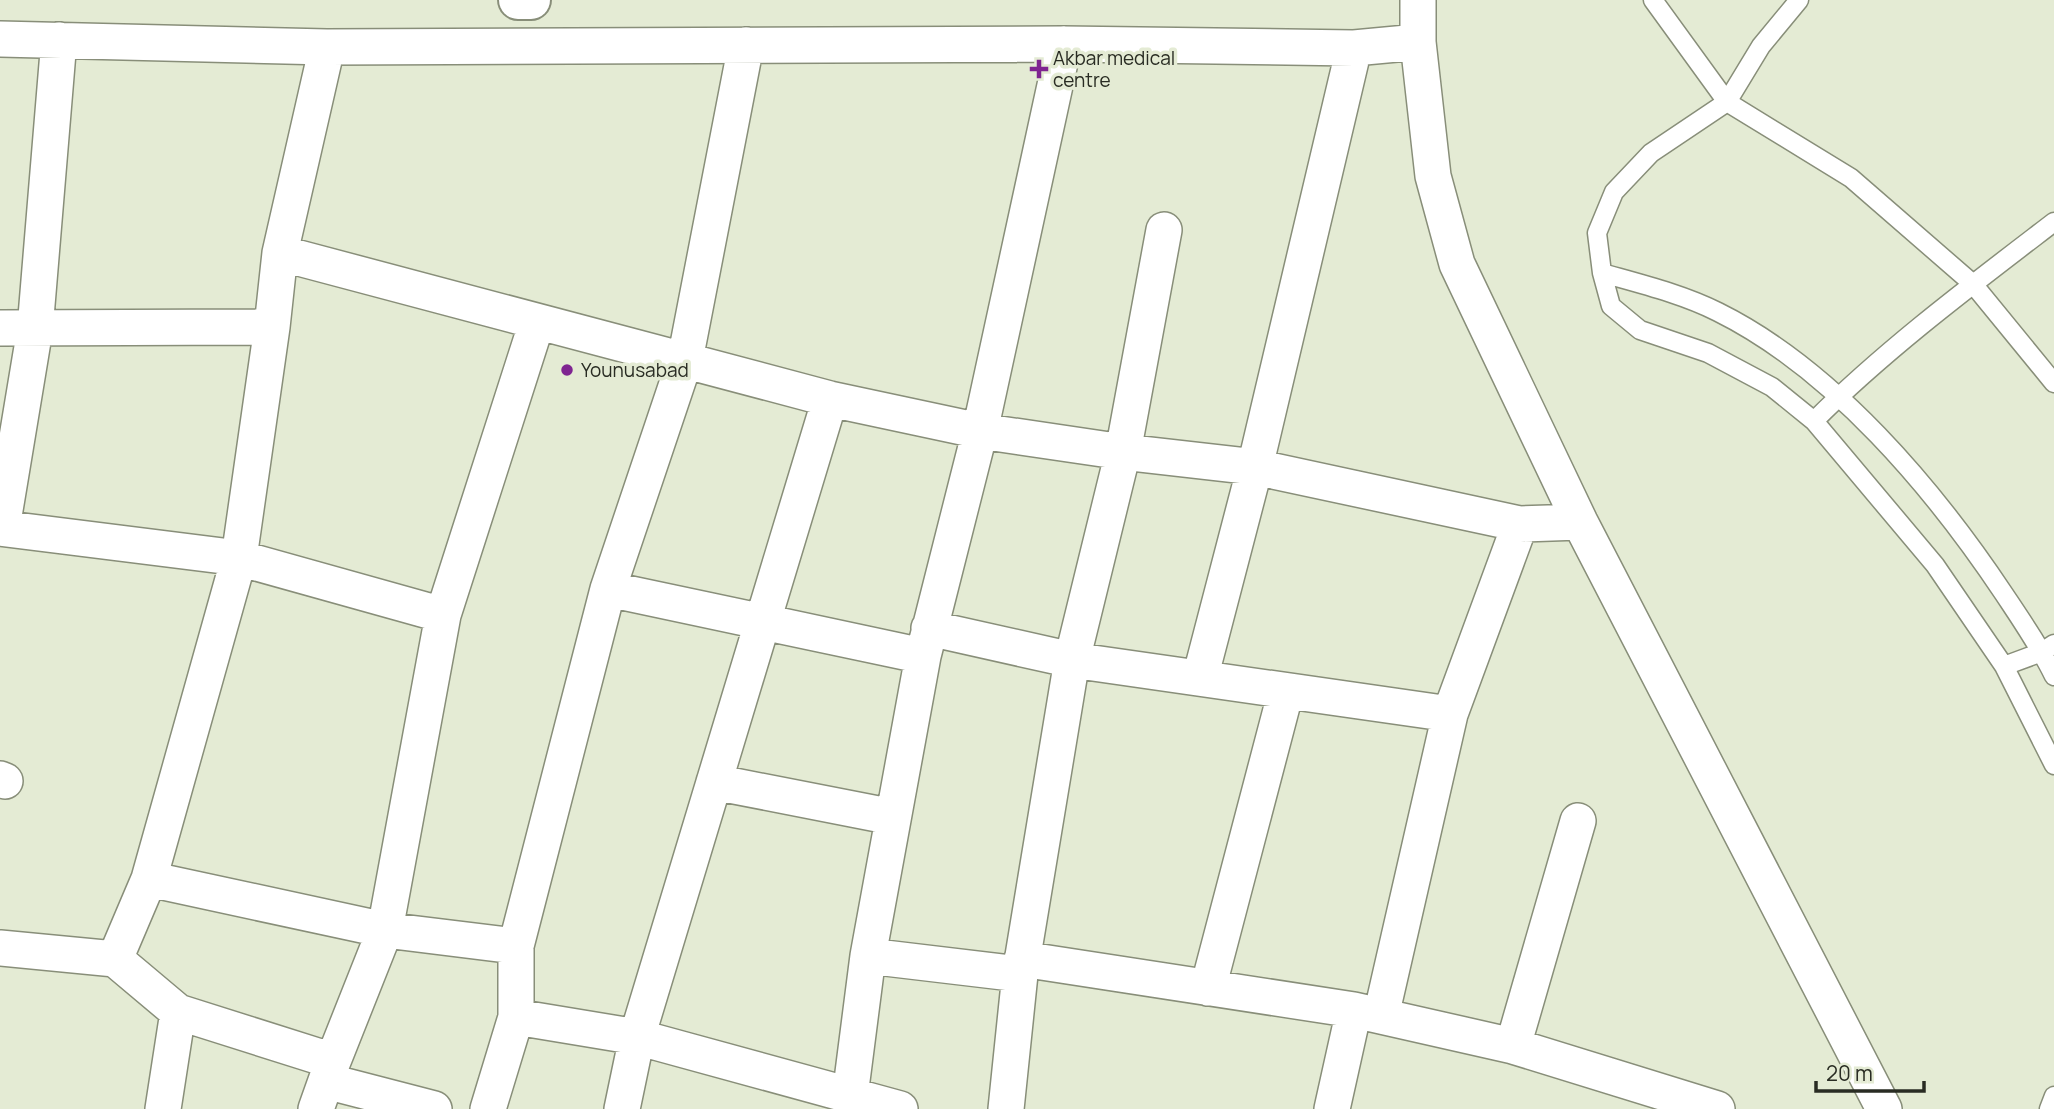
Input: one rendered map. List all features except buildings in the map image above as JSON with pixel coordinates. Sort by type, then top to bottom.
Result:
[{"type":"main road","points":[[518,0],[531,0]]},
{"type":"street","points":[[1418,0],[1418,42],[1433,176],[1457,264],[1580,522],[1879,1108]]},
{"type":"street","points":[[0,39],[327,47],[1064,44],[1354,48],[1418,42]]},
{"type":"street","points":[[59,40],[35,329],[1,528],[239,558],[443,615]]},
{"type":"street","points":[[850,1096],[867,956],[926,642],[980,431],[1064,44]]},
{"type":"street","points":[[488,1109],[516,1017],[516,946],[608,589],[685,360],[746,45]]},
{"type":"street","points":[[116,959],[149,879],[239,558],[272,327],[279,253],[327,47]]},
{"type":"street","points":[[1200,678],[1255,467],[1354,48]]},
{"type":"street","points":[[1006,1109],[1021,966],[1073,660],[1123,452],[1164,230]]},
{"type":"street","points":[[279,253],[830,399],[980,431],[1123,452],[1255,467],[1520,524],[1580,522]]},
{"type":"street","points":[[325,1084],[385,930],[443,615],[537,321]]},
{"type":"street","points":[[0,328],[272,327]]},
{"type":"street","points":[[622,1109],[637,1037],[830,399]]},
{"type":"street","points":[[1332,1109],[1368,1013],[1450,714],[1520,524]]},
{"type":"street","points":[[608,589],[762,622],[1073,660],[1450,714]]},
{"type":"street","points":[[1208,988],[1286,691]]},
{"type":"street","points":[[715,782],[893,817]]},
{"type":"street","points":[[1513,1046],[1578,821]]},
{"type":"street","points":[[149,879],[385,930],[516,946]]},
{"type":"street","points":[[0,948],[116,959],[178,1012],[325,1084],[435,1109]]},
{"type":"street","points":[[867,956],[1021,966],[1208,988],[1368,1013],[1513,1046],[1650,1100],[1717,1109]]},
{"type":"street","points":[[163,1109],[178,1012]]},
{"type":"street","points":[[516,1017],[637,1037],[901,1109]]},
{"type":"lane","points":[[1653,0],[1727,102],[1851,178],[1973,284],[2054,383]]},
{"type":"lane","points":[[1799,0],[1760,46],[1727,102],[1651,153],[1614,192],[1597,233],[1602,273],[1611,306],[1640,330],[1718,358],[1772,387],[1814,421],[1935,565],[2004,666],[2054,765]]},
{"type":"lane","points":[[1814,421],[1839,396],[1973,284],[2054,222]]},
{"type":"lane","points":[[1602,273],[1662,290],[1718,312],[1786,352],[1839,396],[1919,480],[1972,546],[2048,648],[2054,676]]},
{"type":"lane","points":[[2004,666],[2048,648]]},
{"type":"lane","points":[[2049,1109],[2054,1096]]},
{"type":"place","name":"Akbar medical centre","points":[[1039,69]]},
{"type":"place","name":"Younusabad","points":[[567,370]]}]
